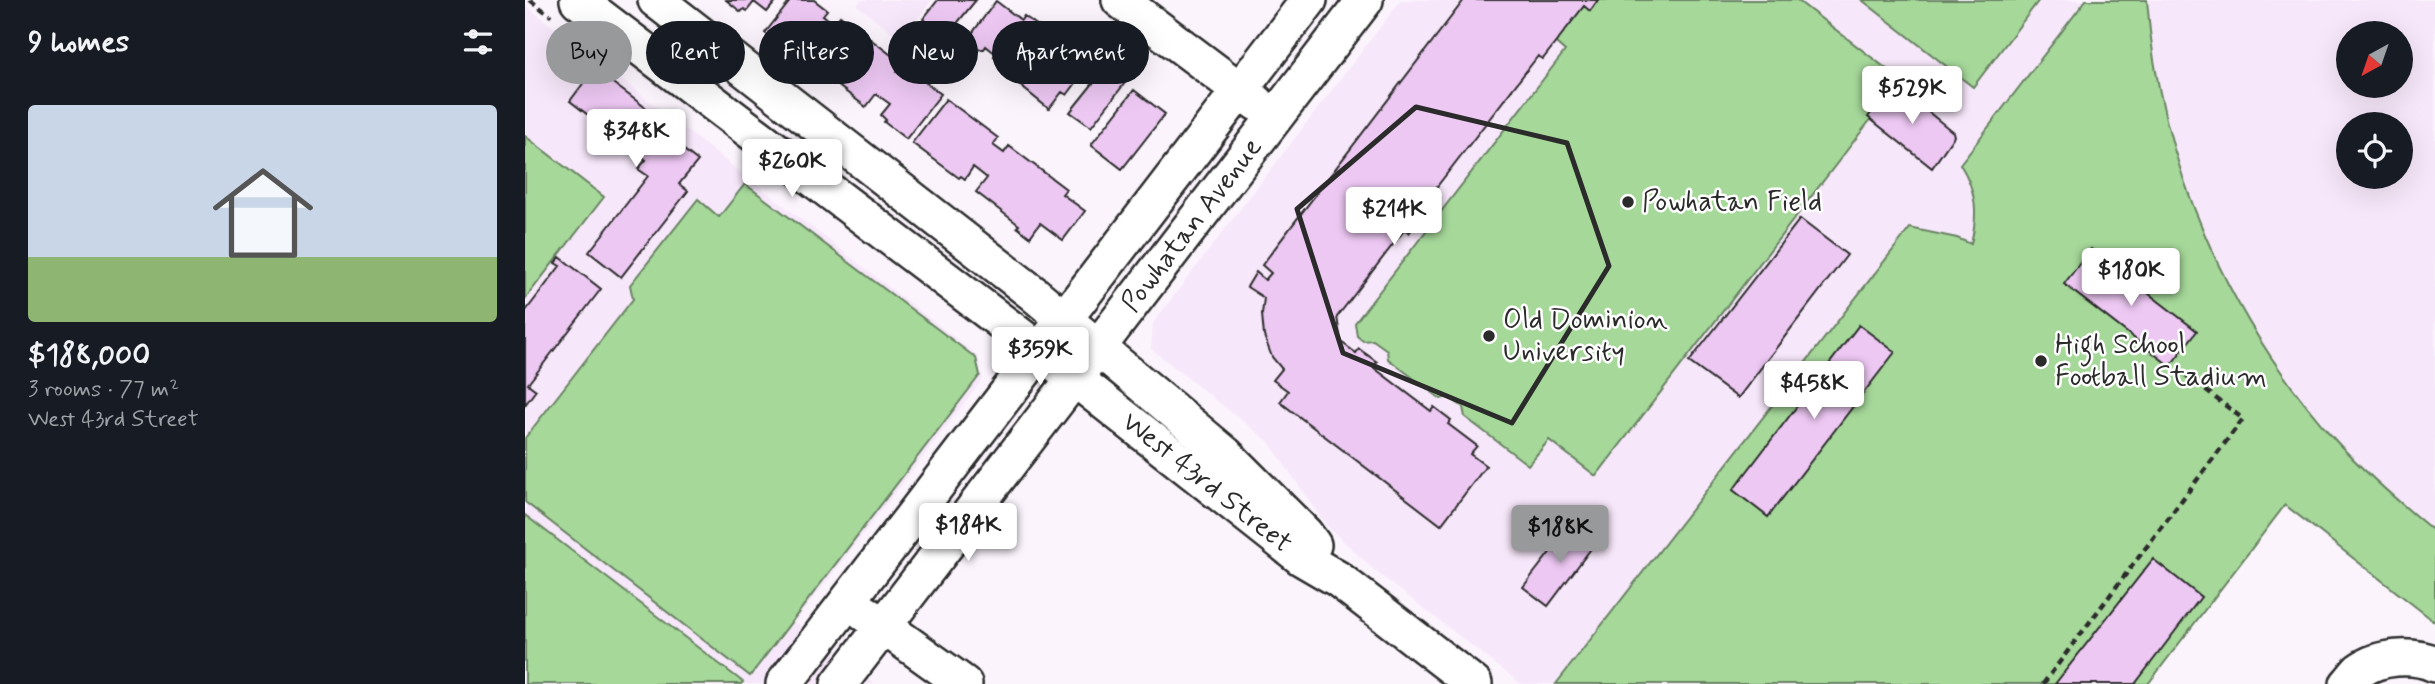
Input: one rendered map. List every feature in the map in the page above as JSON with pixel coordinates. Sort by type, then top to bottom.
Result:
[{"type":"street","name":"West 43rd Street","points":[[578,0],[1040,351],[1301,558],[1338,579],[1474,684]]},
{"type":"street","name":"West 43rd Street","points":[[656,0],[1063,319],[1225,454],[1305,534],[1338,579]]},
{"type":"street","points":[[1120,0],[1275,117]]},
{"type":"street","name":"Powhatan Avenue","points":[[784,684],[1309,0]]},
{"type":"street","name":"Powhatan Avenue","points":[[839,684],[1365,0]]},
{"type":"street","points":[[848,600],[964,684]]},
{"type":"street","points":[[2348,684],[2360,671],[2376,663],[2404,658],[2427,660],[2435,664]]},
{"type":"path","points":[[2043,684],[2243,419],[2183,373]]},
{"type":"highlighted area","points":[[1416,107],[1567,143],[1609,266],[1512,423],[1343,353],[1297,209]]},
{"type":"shaded area","points":[[861,0],[932,0],[916,21],[888,21],[888,30],[857,5]]},
{"type":"shaded area","name":"Old Dominion University","points":[[1401,0],[2086,0],[1960,164],[1970,181],[1977,207],[1971,245],[1957,238],[1910,228],[1556,684],[1521,684],[1374,570],[1326,525],[1269,442],[1151,349],[1153,323]]},
{"type":"shaded area","points":[[2147,0],[2435,0],[2435,532],[2398,502],[2338,443],[2293,388],[2257,335],[2227,283],[2205,234],[2168,126],[2158,85]]},
{"type":"shaded area","points":[[525,5],[546,21],[546,84],[627,84],[978,356],[983,379],[795,622],[875,684],[525,684]]},
{"type":"green space","name":"Powhatan Field","points":[[1576,0],[1797,0],[1901,80],[1596,476],[1549,440],[1528,465],[1465,417],[1463,407],[1448,397],[1441,399],[1388,359],[1387,350],[1373,340],[1363,341],[1357,336],[1355,323],[1565,51],[1548,36]]},
{"type":"green space","points":[[1862,0],[2039,0],[1973,87]]},
{"type":"green space","name":"High School Football Stadium","points":[[2086,0],[2147,0],[2154,61],[2166,120],[2184,179],[2206,236],[2232,292],[2263,345],[2298,395],[2360,466],[2435,532],[2435,622],[2285,505],[2148,684],[1556,684],[1910,228],[1957,238],[1971,244],[1975,203],[1970,184],[1960,164]]},
{"type":"green space","points":[[525,136],[604,197],[525,299]]},
{"type":"green space","points":[[745,184],[976,358],[980,375],[750,676],[525,502],[525,438],[633,299],[630,285],[698,199],[719,217]]},
{"type":"green space","points":[[525,515],[743,682],[525,684]]},
{"type":"building","points":[[726,0],[777,0],[767,12],[754,2],[747,11],[744,9],[741,12]]},
{"type":"building","points":[[791,0],[814,0],[827,10],[823,15],[830,21],[774,21]]},
{"type":"building","points":[[938,0],[976,0],[959,21],[923,19]]},
{"type":"building","points":[[1464,0],[1598,0],[1590,11],[1584,6],[1543,59],[1538,56],[1418,211],[1423,215],[1409,233],[1405,229],[1337,317],[1341,342],[1356,353],[1359,349],[1377,362],[1373,367],[1431,411],[1434,407],[1451,420],[1448,424],[1477,446],[1470,454],[1486,466],[1441,525],[1280,402],[1288,391],[1273,380],[1282,369],[1272,357],[1264,336],[1264,298],[1247,287],[1256,272],[1265,280],[1271,273],[1262,265]]},
{"type":"building","points":[[996,1],[1021,20],[1024,16],[1031,21],[992,21],[992,51],[986,46],[984,49],[978,48],[978,25]]},
{"type":"building","points":[[874,42],[888,53],[888,84],[928,84],[941,94],[906,139],[884,122],[886,120],[881,115],[890,104],[876,94],[866,107],[836,84],[874,84]]},
{"type":"building","points":[[583,84],[614,84],[682,135],[675,143],[698,161],[679,184],[688,191],[621,277],[589,252],[648,176],[638,169],[646,160],[570,101]]},
{"type":"building","points":[[1018,84],[1075,84],[1067,95],[1062,92],[1049,109]]},
{"type":"building","points":[[1092,84],[1124,84],[1091,127],[1070,112]]},
{"type":"building","points":[[1894,84],[1953,132],[1954,136],[1932,168],[1868,117]]},
{"type":"building","points":[[1134,90],[1165,114],[1122,169],[1091,145]]},
{"type":"building","points":[[946,99],[998,138],[993,145],[1004,153],[1009,146],[1066,189],[1062,194],[1085,211],[1063,240],[1040,223],[1030,237],[1017,227],[1019,225],[976,192],[987,178],[973,167],[965,179],[961,176],[959,178],[912,143]]},
{"type":"building","points":[[1800,219],[1847,255],[1738,398],[1689,362]]},
{"type":"building","points":[[2091,249],[2197,331],[2170,366],[2064,284]]},
{"type":"building","points":[[560,257],[601,289],[528,384],[536,390],[525,405],[525,312],[560,266],[555,263]]},
{"type":"building","points":[[1859,325],[1895,352],[1768,517],[1733,490]]},
{"type":"building","points":[[1573,523],[1596,542],[1548,606],[1523,587]]},
{"type":"building","points":[[2153,559],[2201,597],[2135,684],[2055,684]]},
{"type":"place","name":"Powhatan Field","points":[[1628,202]]},
{"type":"place","name":"Old Dominion University","points":[[1489,336]]},
{"type":"place","name":"High School Football Stadium","points":[[2041,361]]}]
